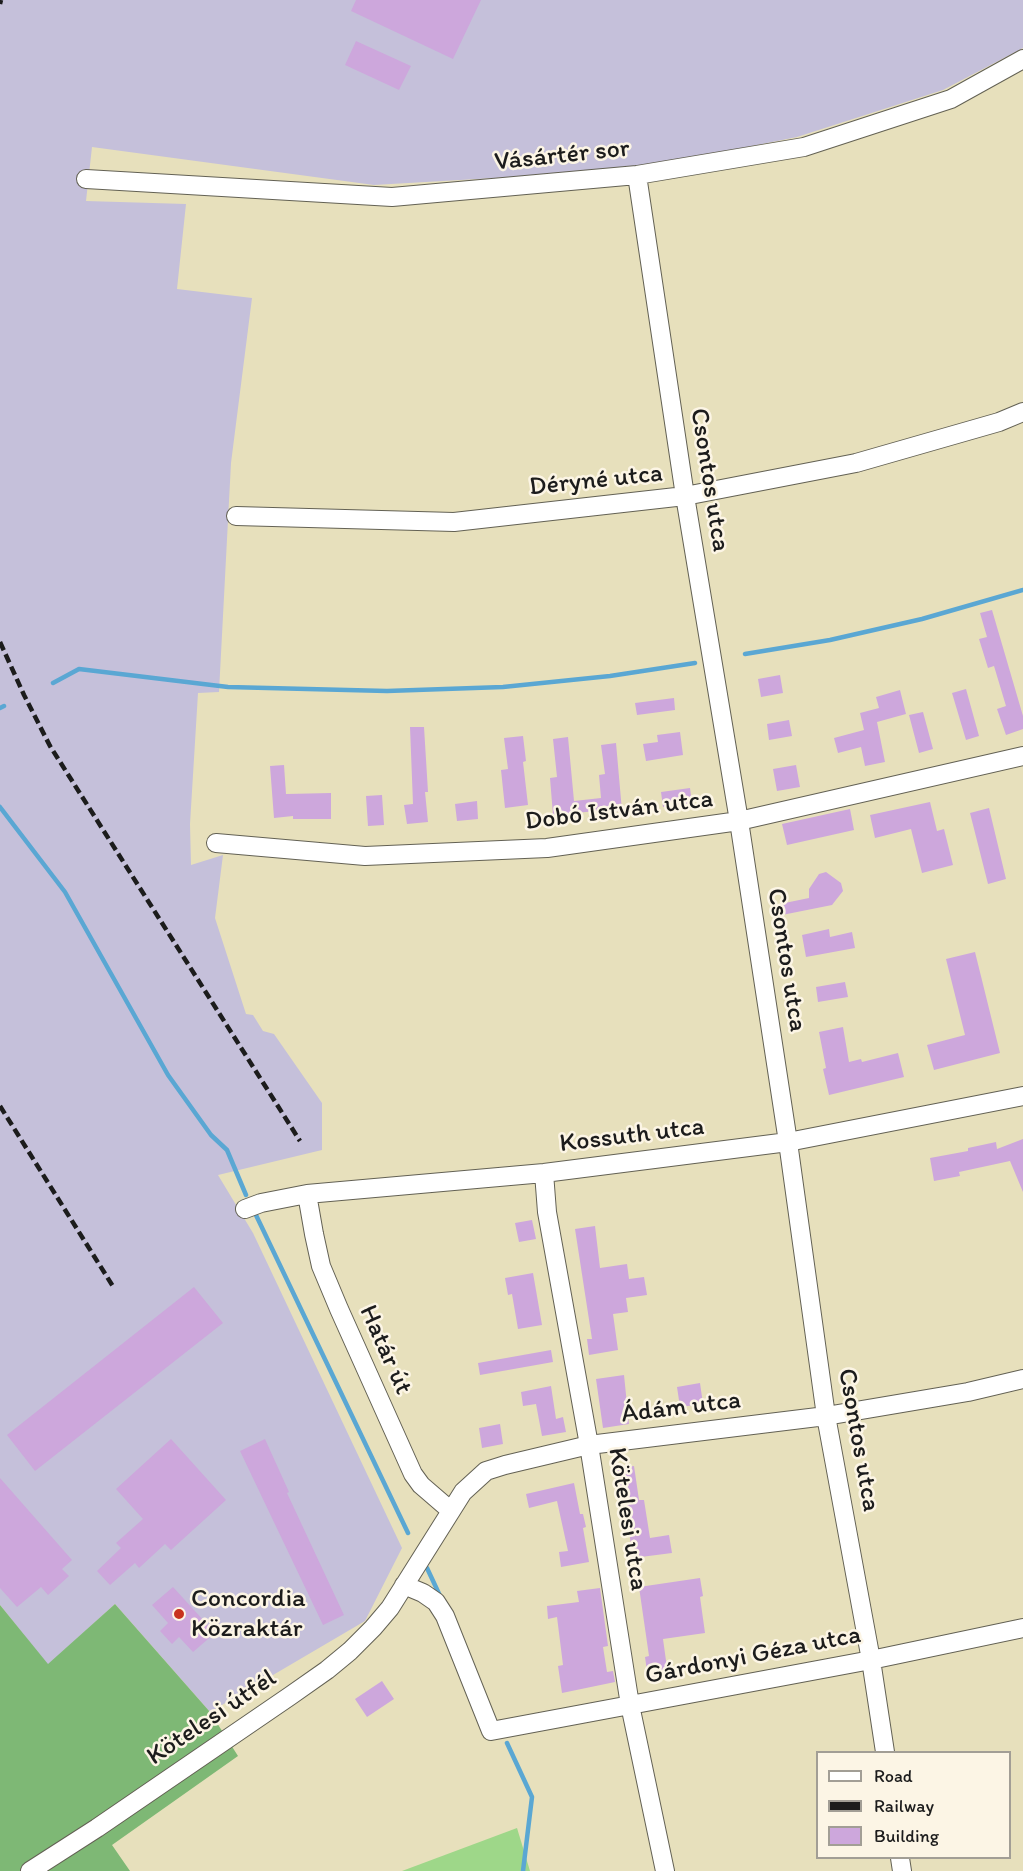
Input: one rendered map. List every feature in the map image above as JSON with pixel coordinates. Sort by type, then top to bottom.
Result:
[{"type":"street","name":"Vásártér sor","points":[[86,179],[392,197],[637,175],[804,147],[951,99],[1023,59]]},
{"type":"street","name":"Csontos utca","points":[[637,175],[685,496],[739,821],[788,1142],[826,1416],[871,1660],[885,1751]]},
{"type":"street","name":"Déryné utca","points":[[236,516],[454,522],[685,496],[856,462],[999,422],[1023,412]]},
{"type":"street","name":"Dobó István utca","points":[[216,843],[365,856],[547,848],[739,821],[1023,756]]},
{"type":"street","name":"Kossuth utca","points":[[244,1209],[261,1203],[308,1194],[544,1173],[788,1142],[1023,1096]]},
{"type":"street","name":"Kötelesi utca","points":[[544,1173],[547,1212],[590,1445],[630,1705],[665,1871]]},
{"type":"street","name":"Határ út","points":[[308,1194],[321,1266],[410,1467],[421,1485],[450,1510]]},
{"type":"street","name":"Ádám utca","points":[[404,1585],[450,1510],[463,1492],[486,1471],[590,1445],[826,1416],[968,1392],[1023,1379]]},
{"type":"street","name":"Gárdonyi Géza utca","points":[[404,1585],[423,1593],[436,1602],[444,1616],[491,1731],[871,1660],[1023,1629]]},
{"type":"street","name":"Kötelesi útfél","points":[[30,1871],[327,1670],[373,1628],[390,1608],[404,1585]]},
{"type":"shaded area","points":[[0,0],[1023,0],[1023,48],[943,90],[797,137],[633,170],[374,185],[92,147],[86,201],[186,204],[177,289],[252,298],[231,463],[219,692],[198,693],[190,824],[191,865],[223,855],[215,918],[246,1014],[253,1015],[263,1031],[274,1034],[322,1103],[322,1150],[218,1175],[253,1233],[402,1548],[365,1621],[210,1712],[115,1604],[48,1665],[0,1605]]},
{"type":"green space","points":[[115,1604],[210,1712],[238,1756],[112,1845],[130,1871],[0,1871],[0,1605],[48,1664]]},
{"type":"green space","points":[[517,1828],[530,1871],[402,1871]]},
{"type":"building","points":[[356,0],[481,0],[453,59],[351,11]]},
{"type":"building","points":[[356,41],[411,66],[399,90],[345,65]]},
{"type":"building","points":[[992,610],[1023,716],[1023,729],[1006,735],[997,709],[1006,706],[994,666],[988,668],[979,639],[987,637],[980,613]]},
{"type":"building","points":[[780,675],[783,693],[761,697],[758,679]]},
{"type":"building","points":[[966,689],[979,736],[966,740],[952,693]]},
{"type":"building","points":[[900,690],[906,714],[877,722],[885,762],[865,766],[861,747],[838,753],[834,738],[864,730],[860,713],[879,708],[876,697]]},
{"type":"building","points":[[674,698],[675,710],[637,715],[635,703]]},
{"type":"building","points":[[923,712],[933,749],[919,753],[909,715]]},
{"type":"building","points":[[789,720],[792,736],[769,740],[767,724]]},
{"type":"building","points":[[410,727],[424,727],[428,822],[407,824],[404,805],[413,804]]},
{"type":"building","points":[[680,732],[683,755],[646,761],[643,744],[658,742],[657,735]]},
{"type":"building","points":[[523,736],[526,761],[523,762],[528,805],[505,808],[501,770],[508,769],[504,738]]},
{"type":"building","points":[[568,737],[574,801],[601,798],[599,775],[605,774],[601,745],[616,743],[622,811],[553,815],[550,778],[557,777],[553,739]]},
{"type":"building","points":[[284,765],[286,794],[331,793],[331,819],[293,819],[293,816],[274,818],[270,766]]},
{"type":"building","points":[[796,765],[800,787],[777,791],[773,769]]},
{"type":"building","points":[[690,788],[692,803],[663,807],[661,792]]},
{"type":"building","points":[[382,795],[384,825],[368,826],[366,796]]},
{"type":"building","points":[[477,801],[478,819],[457,821],[455,804]]},
{"type":"building","points":[[930,802],[937,831],[944,829],[953,865],[922,873],[911,829],[875,838],[870,815]]},
{"type":"building","points":[[989,808],[1006,879],[988,884],[970,813]]},
{"type":"building","points":[[850,809],[854,830],[787,845],[782,824]]},
{"type":"building","points":[[826,872],[841,883],[843,891],[832,905],[777,916],[775,905],[809,898],[809,889],[819,874]]},
{"type":"building","points":[[829,929],[830,937],[852,932],[855,948],[806,957],[802,935]]},
{"type":"building","points":[[975,952],[1000,1053],[934,1070],[927,1045],[965,1035],[946,959]]},
{"type":"building","points":[[845,982],[848,997],[818,1002],[816,987]]},
{"type":"building","points":[[843,1027],[849,1062],[861,1059],[862,1062],[898,1053],[904,1077],[829,1095],[823,1069],[826,1068],[819,1032]]},
{"type":"building","points":[[1023,1139],[1023,1192],[1010,1161],[959,1172],[960,1176],[934,1181],[930,1158],[968,1151],[968,1148],[996,1142],[997,1149]]},
{"type":"building","points":[[532,1220],[536,1239],[519,1242],[515,1223]]},
{"type":"building","points":[[595,1226],[600,1268],[627,1264],[629,1279],[644,1277],[647,1295],[626,1298],[628,1312],[613,1314],[618,1350],[589,1355],[587,1339],[592,1339],[575,1229]]},
{"type":"building","points":[[533,1273],[542,1325],[518,1329],[512,1294],[508,1295],[505,1278]]},
{"type":"building","points":[[194,1287],[223,1323],[35,1471],[7,1435]]},
{"type":"building","points":[[551,1350],[553,1362],[480,1375],[478,1363]]},
{"type":"building","points":[[624,1375],[629,1424],[603,1428],[596,1379]]},
{"type":"building","points":[[700,1383],[703,1404],[680,1407],[677,1387]]},
{"type":"building","points":[[551,1386],[556,1419],[563,1417],[566,1432],[542,1436],[536,1404],[523,1406],[521,1392]]},
{"type":"building","points":[[500,1424],[503,1444],[482,1448],[479,1428]]},
{"type":"building","points":[[171,1439],[226,1500],[171,1550],[165,1544],[139,1568],[135,1563],[110,1585],[97,1571],[121,1548],[116,1543],[143,1519],[116,1489]]},
{"type":"building","points":[[265,1439],[289,1492],[287,1493],[344,1615],[323,1625],[240,1451]]},
{"type":"building","points":[[634,1466],[639,1500],[644,1500],[650,1538],[669,1535],[672,1553],[633,1558],[628,1525],[625,1526],[620,1488],[617,1489],[614,1469]]},
{"type":"building","points":[[0,1478],[72,1560],[62,1569],[69,1576],[48,1595],[41,1587],[17,1607],[0,1588]]},
{"type":"building","points":[[574,1483],[580,1514],[583,1514],[586,1527],[583,1528],[589,1562],[561,1567],[559,1552],[568,1551],[557,1501],[529,1508],[526,1494]]},
{"type":"building","points":[[700,1578],[705,1633],[663,1639],[668,1675],[648,1678],[645,1657],[649,1656],[639,1587]]},
{"type":"building","name":"Concordia Közraktár","points":[[173,1587],[215,1633],[193,1652],[179,1637],[172,1644],[160,1631],[168,1623],[152,1605]]},
{"type":"building","points":[[600,1588],[608,1646],[603,1647],[607,1672],[613,1671],[615,1682],[562,1693],[558,1666],[563,1665],[557,1617],[548,1619],[547,1606],[579,1602],[577,1591]]},
{"type":"building","points":[[382,1681],[394,1699],[367,1717],[355,1699]]},
{"type":"waterway","points":[[745,654],[830,640],[922,619],[1023,590]]},
{"type":"waterway","points":[[53,683],[79,669],[228,687],[387,691],[503,687],[610,676],[695,663]]},
{"type":"waterway","points":[[0,708],[4,706]]},
{"type":"waterway","points":[[0,807],[65,892],[168,1075],[211,1135],[227,1150],[246,1195]]},
{"type":"waterway","points":[[255,1213],[408,1533]]},
{"type":"waterway","points":[[427,1568],[441,1598]]},
{"type":"waterway","points":[[507,1743],[532,1797],[523,1871]]},
{"type":"railway","points":[[0,4],[1,0]]},
{"type":"railway","points":[[0,642],[50,746],[300,1141]]},
{"type":"railway","points":[[0,1106],[114,1288]]},
{"type":"place","name":"Concordia Közraktár","points":[[179,1614]]}]
